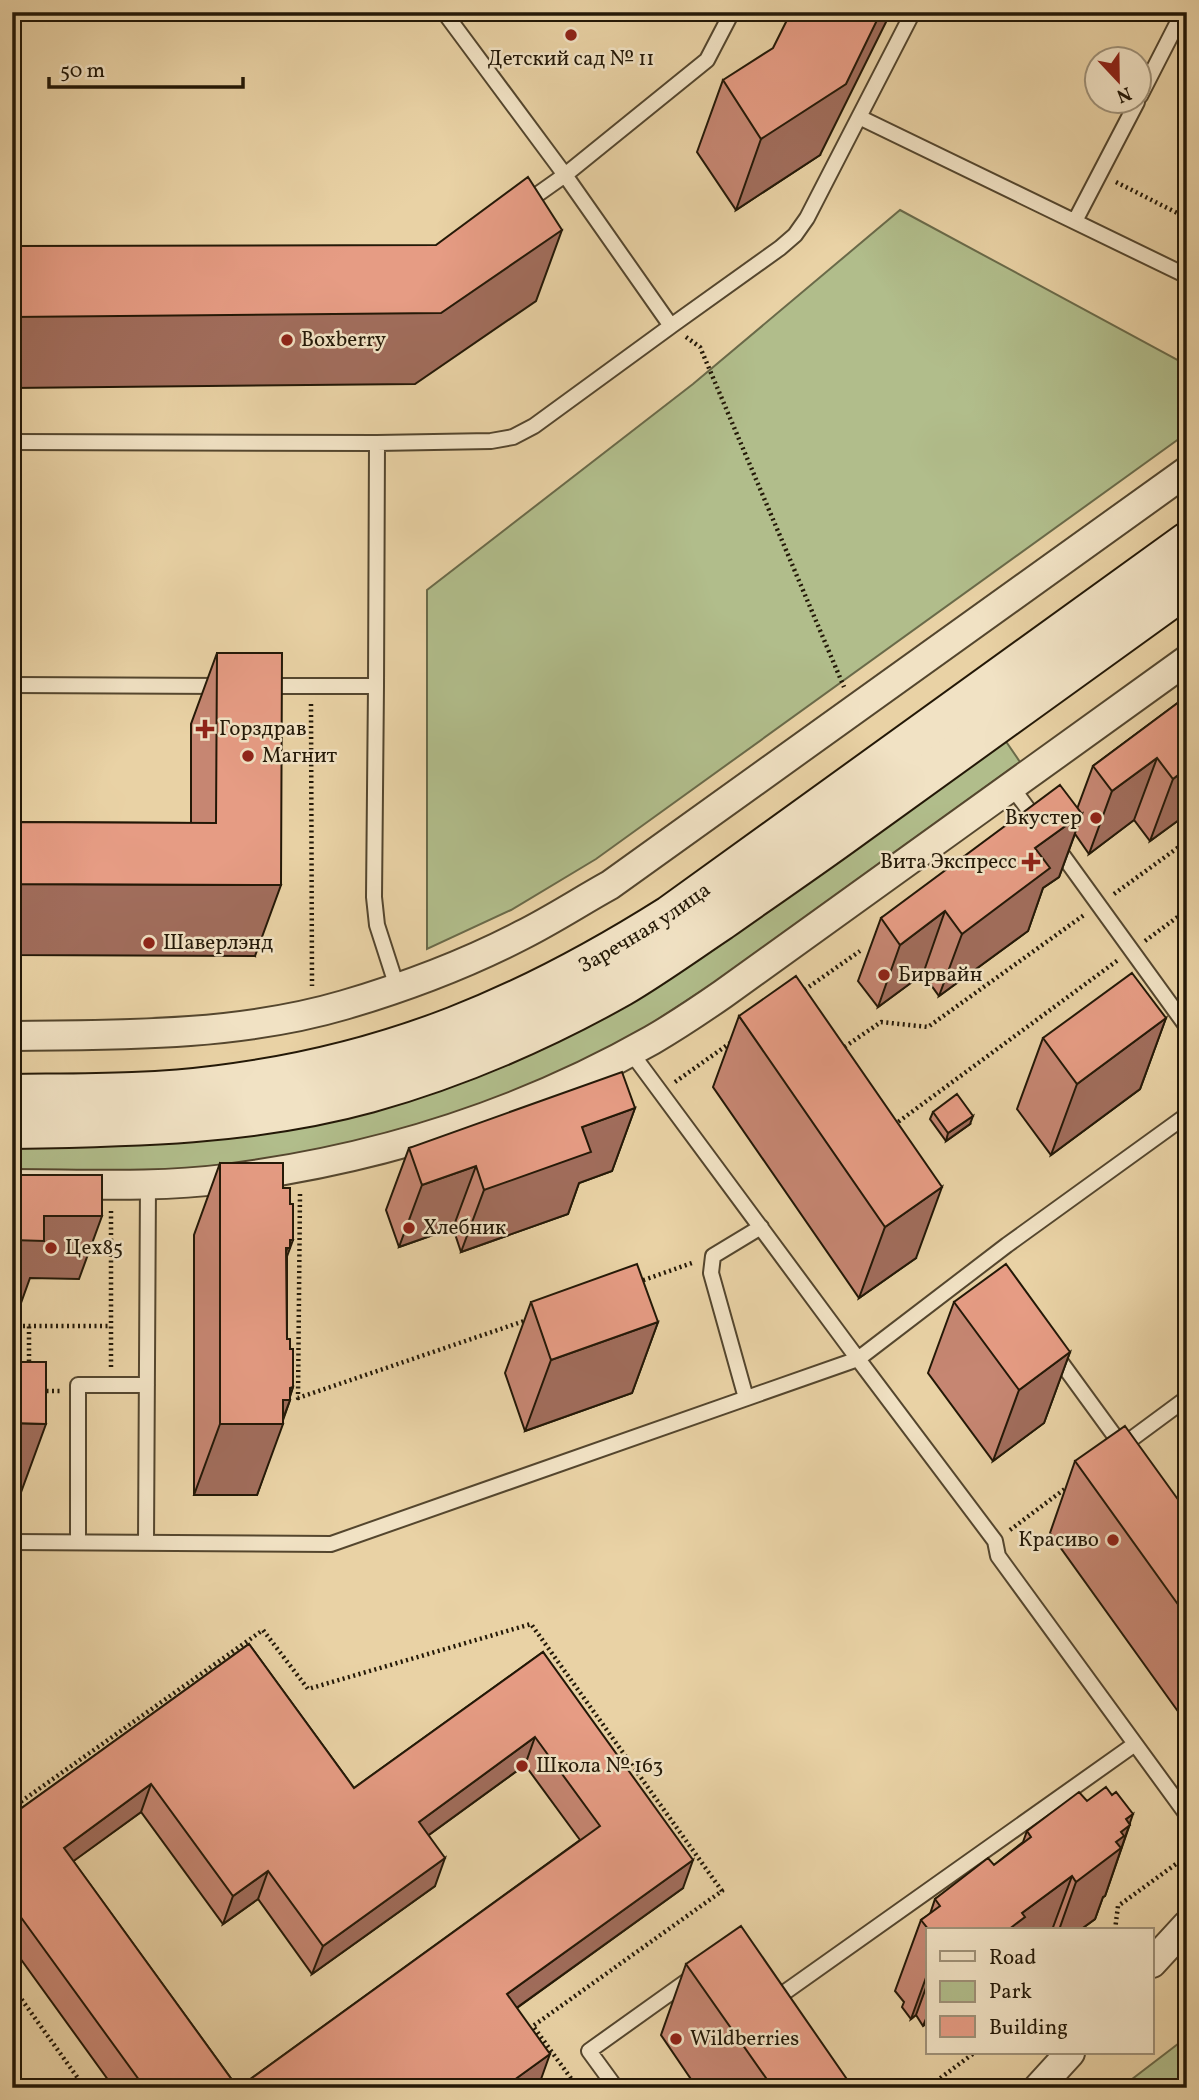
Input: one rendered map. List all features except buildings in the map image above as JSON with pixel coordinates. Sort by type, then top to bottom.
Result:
[{"type":"street","points":[[12,1036],[119,1035],[203,1030],[283,1018],[331,1008],[397,987],[461,963],[523,935],[610,884],[1187,471]]},
{"type":"street","name":"Заречная улица","points":[[12,1094],[125,1093],[218,1086],[357,1059],[405,1045],[490,1014],[605,956],[670,915],[1187,542]]},
{"type":"street","name":"Заречная улица","points":[[12,1129],[128,1128],[297,1110],[368,1093],[443,1070],[503,1047],[624,985],[687,944],[828,846],[1187,587]]},
{"type":"street","points":[[12,1184],[148,1184],[223,1180],[330,1162],[417,1141],[501,1112],[587,1074],[631,1051],[723,994],[1187,660]]},
{"type":"street","points":[[1154,1961],[1187,1925]]},
{"type":"street","points":[[1038,2088],[1069,2054]]},
{"type":"lane","points":[[444,12],[671,326]]},
{"type":"lane","points":[[510,213],[565,176],[707,60],[732,12]]},
{"type":"lane","points":[[12,442],[377,443],[491,441],[513,437],[534,426],[780,248],[795,234],[807,218],[913,12]]},
{"type":"lane","points":[[1154,67],[1183,12]]},
{"type":"lane","points":[[1075,221],[1130,116]]},
{"type":"lane","points":[[859,117],[1187,276]]},
{"type":"lane","points":[[377,443],[374,897],[377,925],[397,987]]},
{"type":"lane","points":[[12,685],[376,686]]},
{"type":"lane","points":[[1011,786],[1187,1027]]},
{"type":"lane","points":[[631,1051],[995,1541],[998,1556],[1187,1815]]},
{"type":"lane","points":[[12,1542],[331,1544],[858,1359],[990,1266],[1187,1115]]},
{"type":"lane","points":[[146,1542],[148,1184]]},
{"type":"lane","points":[[746,1398],[711,1273],[713,1256],[761,1227]]},
{"type":"lane","points":[[1042,1337],[1126,1451],[1187,1398]]},
{"type":"lane","points":[[78,1542],[78,1385],[147,1385]]},
{"type":"lane","points":[[762,1992],[770,2003],[1135,1744]]},
{"type":"lane","points":[[616,2088],[590,2051],[706,1967]]},
{"type":"path","points":[[1099,174],[1187,218]]},
{"type":"path","points":[[671,326],[700,347],[845,691]]},
{"type":"path","points":[[311,686],[312,992]]},
{"type":"path","points":[[830,1058],[881,1022],[928,1027],[1187,841]]},
{"type":"path","points":[[885,1131],[1187,910]]},
{"type":"path","points":[[799,994],[860,951]]},
{"type":"path","points":[[661,1092],[736,1039]]},
{"type":"path","points":[[300,1182],[298,1398],[530,1319]]},
{"type":"path","points":[[111,1202],[111,1385]]},
{"type":"path","points":[[633,1283],[713,1256]]},
{"type":"path","points":[[12,1325],[111,1326]]},
{"type":"path","points":[[29,1325],[29,1378]]},
{"type":"path","points":[[29,1391],[53,1391]]},
{"type":"path","points":[[995,1541],[1080,1478]]},
{"type":"path","points":[[12,1808],[263,1630],[308,1689],[531,1624],[722,1891],[533,2026],[578,2088]]},
{"type":"path","points":[[1115,1928],[1118,1906],[1187,1856]]},
{"type":"path","points":[[12,1986],[85,2088]]},
{"type":"path","points":[[927,2088],[973,2054]]},
{"type":"green space","points":[[900,210],[1187,365],[1187,433],[596,859],[511,910],[427,949],[427,590],[693,384]]},
{"type":"green space","points":[[1005,740],[1020,762],[715,982],[646,1027],[581,1062],[519,1090],[458,1114],[305,1156],[139,1175],[12,1174],[12,1145],[449,1087],[510,1064],[569,1036]]},
{"type":"green space","points":[[1187,2037],[1187,2088],[1121,2088],[1123,2086]]},
{"type":"place","name":"Детский сад № 11","points":[[571,35]]},
{"type":"place","name":"Boxberry","points":[[287,340]]},
{"type":"place","name":"Горздрав","points":[[205,729]]},
{"type":"place","name":"Магнит","points":[[248,756]]},
{"type":"place","name":"Вкустер","points":[[1096,818]]},
{"type":"place","name":"Вита Экспресс","points":[[1031,862]]},
{"type":"place","name":"Шаверлэнд","points":[[149,943]]},
{"type":"place","name":"Бирвайн","points":[[884,975]]},
{"type":"place","name":"Хлебник","points":[[409,1228]]},
{"type":"place","name":"Цех85","points":[[51,1248]]},
{"type":"place","name":"Красиво","points":[[1113,1540]]},
{"type":"place","name":"Школа № 163","points":[[522,1766]]},
{"type":"place","name":"Wildberries","points":[[676,2039]]}]
